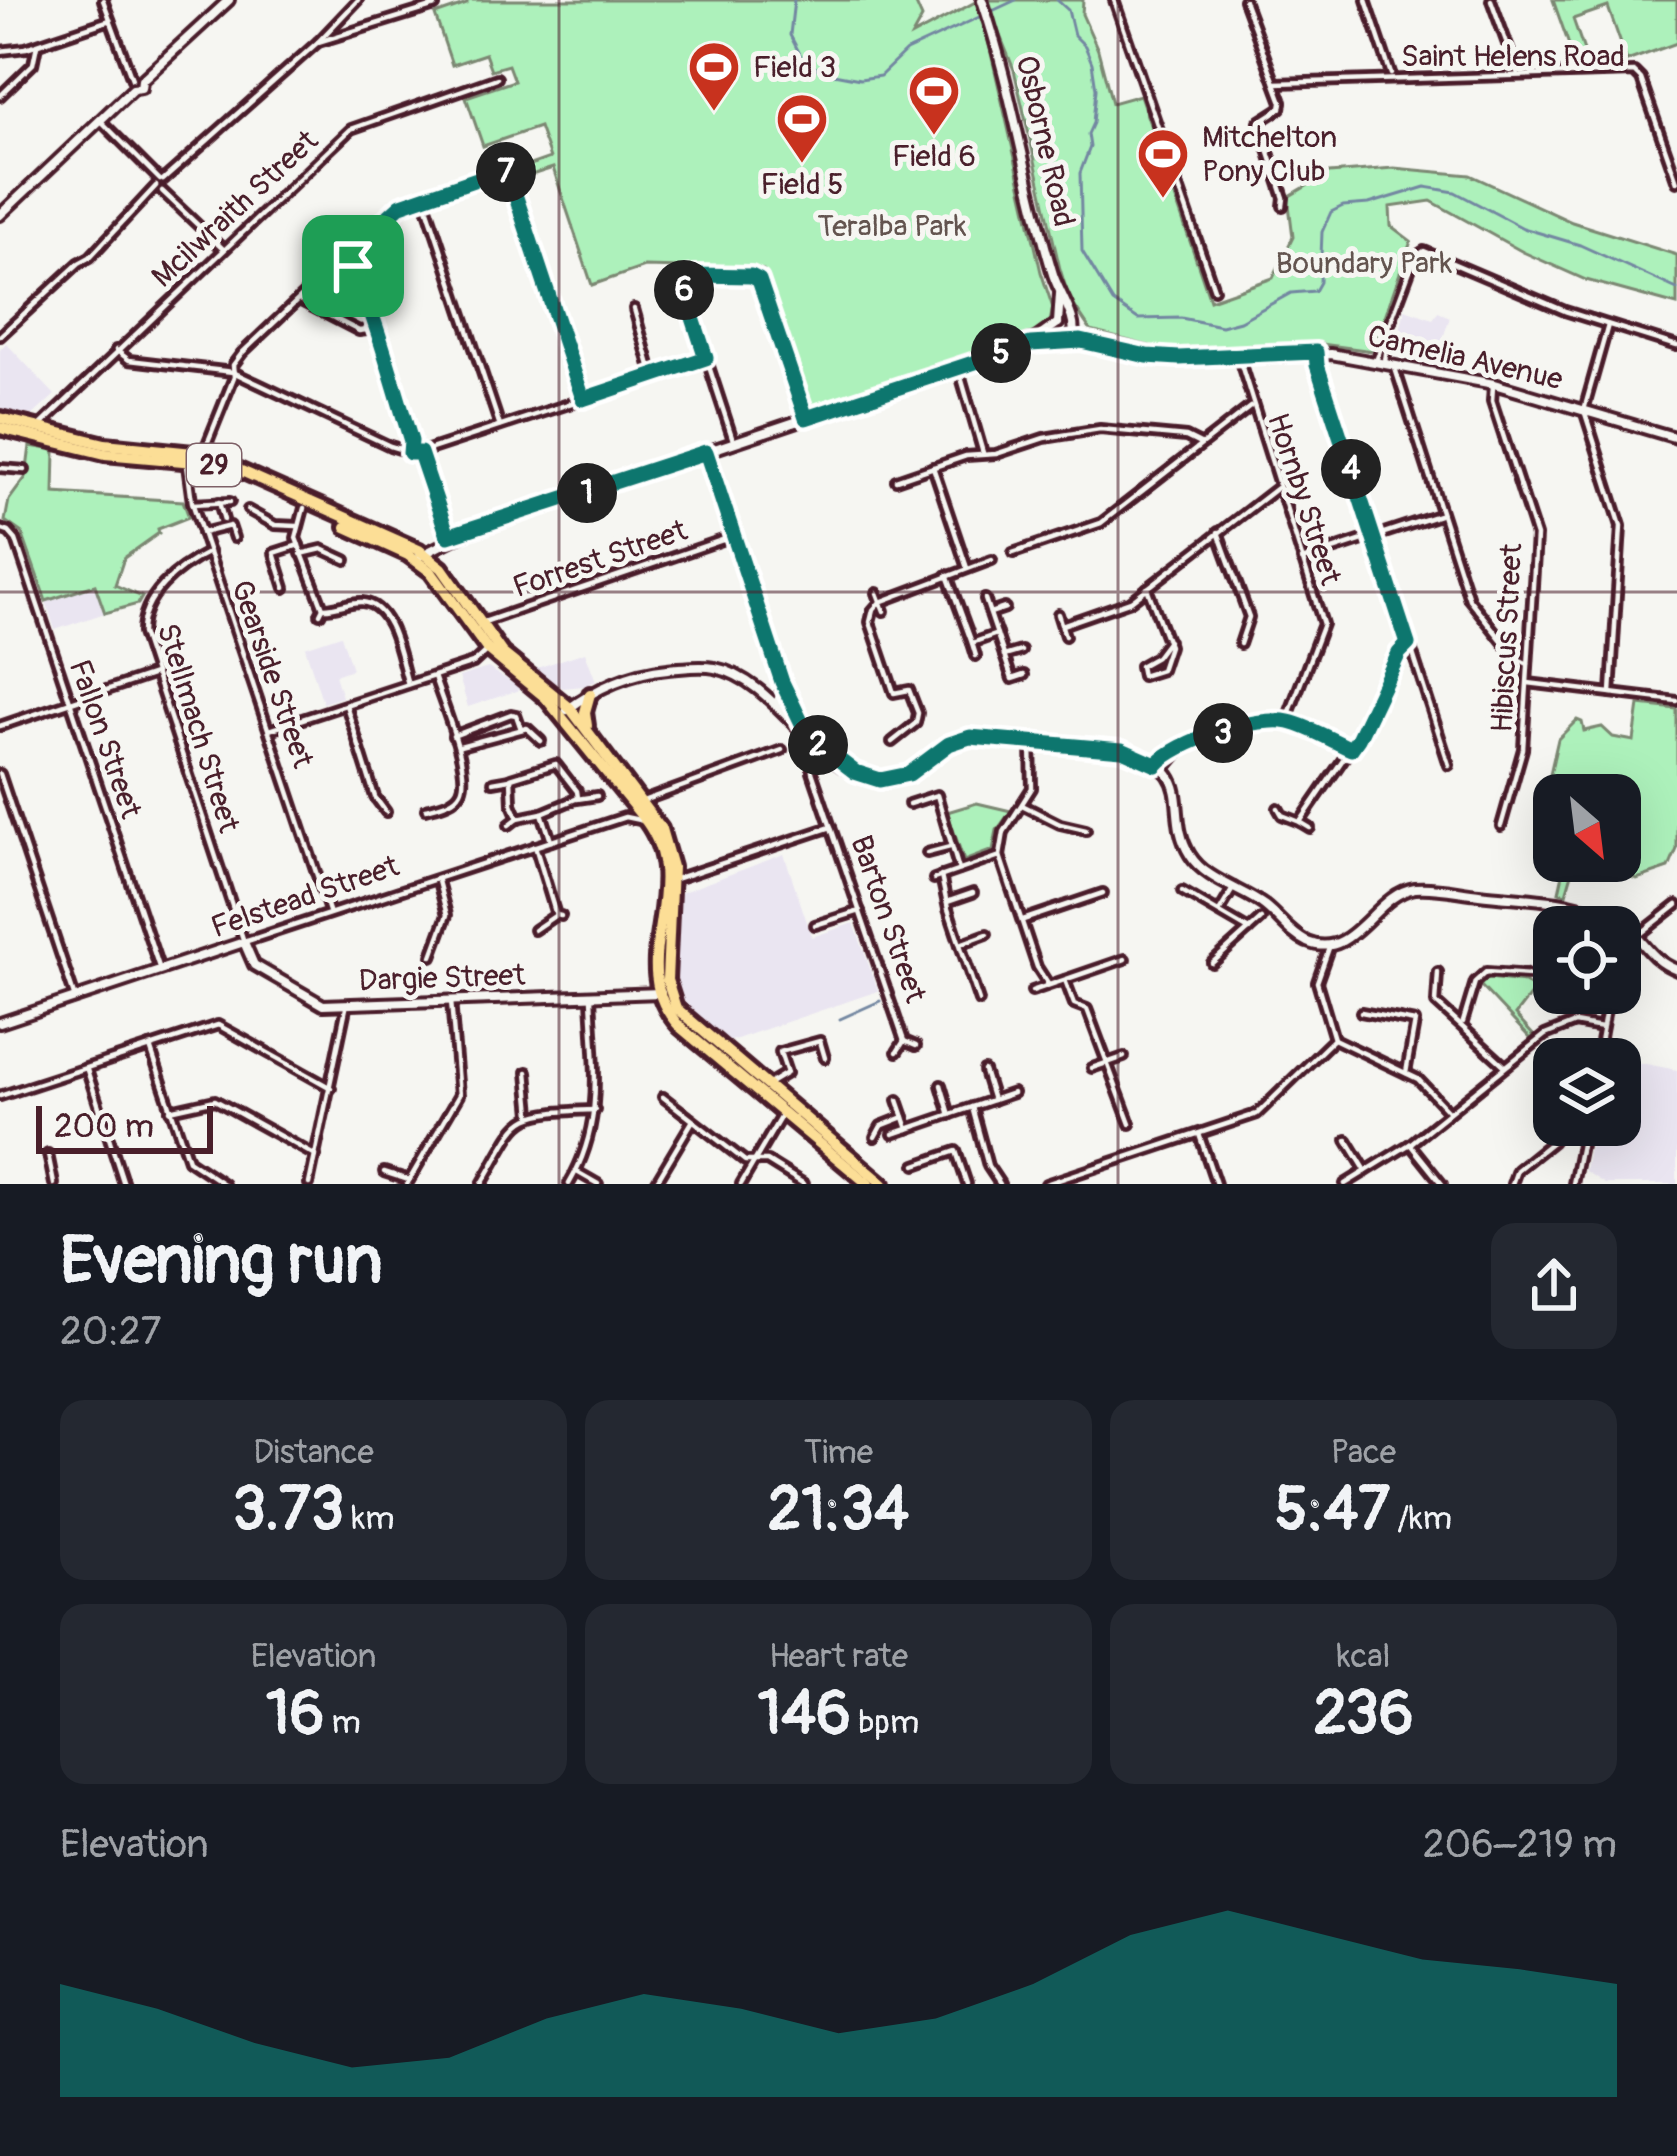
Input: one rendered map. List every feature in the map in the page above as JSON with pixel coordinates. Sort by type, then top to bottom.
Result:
[{"type":"highway","name":"29","points":[[0,418],[105,444],[182,455],[421,556],[489,645],[566,712]]},
{"type":"highway","name":"29","points":[[0,428],[105,454],[203,454],[421,556],[481,624],[489,645]]},
{"type":"highway","points":[[421,556],[445,539]]},
{"type":"highway","points":[[590,694],[585,712],[590,736]]},
{"type":"highway","points":[[566,712],[590,736],[659,841],[665,867],[662,992],[680,1027],[884,1184]]},
{"type":"highway","points":[[566,712],[666,838],[672,880],[662,992],[787,1109]]},
{"type":"highway","points":[[803,1122],[868,1184]]},
{"type":"street","points":[[104,0],[136,83]]},
{"type":"street","points":[[0,215],[229,0]]},
{"type":"street","points":[[0,336],[358,0]]},
{"type":"street","name":"Osborne Road","points":[[982,0],[1060,294],[1074,326]]},
{"type":"street","points":[[1114,0],[1214,289]]},
{"type":"street","points":[[1244,0],[1281,108],[1259,122],[1284,198],[1282,206]]},
{"type":"street","points":[[1366,0],[1392,77]]},
{"type":"street","points":[[1492,0],[1517,74]]},
{"type":"street","points":[[318,42],[434,6]]},
{"type":"street","points":[[0,51],[37,45],[110,20]]},
{"type":"street","points":[[0,96],[35,62],[37,45]]},
{"type":"street","points":[[495,69],[502,85]]},
{"type":"street","name":"Saint Helens Road","points":[[1275,83],[1634,71],[1641,79],[1677,182]]},
{"type":"street","name":"Mcilwraith Street","points":[[40,429],[49,413],[355,126],[497,78]]},
{"type":"street","points":[[101,121],[223,249]]},
{"type":"street","points":[[203,454],[235,360],[394,209],[505,172],[583,399]]},
{"type":"street","points":[[424,196],[500,426]]},
{"type":"street","points":[[1528,664],[1516,658],[1469,599],[1385,363],[1388,332],[1420,252],[1544,303],[1677,346]]},
{"type":"street","points":[[345,256],[353,266],[411,441],[410,453]]},
{"type":"street","points":[[734,443],[684,279],[696,275],[758,279],[806,418]]},
{"type":"street","name":"Osborne Road","points":[[1056,326],[1060,294]]},
{"type":"street","points":[[299,300],[359,331],[374,329]]},
{"type":"street","points":[[634,308],[653,376]]},
{"type":"street","points":[[420,453],[445,539],[1030,344],[1068,321],[1098,344]]},
{"type":"street","points":[[1607,325],[1584,410],[1622,531],[1611,693]]},
{"type":"street","points":[[1056,326],[1066,341],[1074,326]]},
{"type":"street","name":"Camelia Avenue","points":[[1030,344],[1098,344],[1161,358],[1316,352],[1494,384],[1677,438]]},
{"type":"street","points":[[116,350],[129,360],[233,372],[410,453],[706,358]]},
{"type":"street","points":[[1316,352],[1449,765]]},
{"type":"street","name":"Hornby Street","points":[[1238,356],[1323,625],[1286,722]]},
{"type":"street","points":[[958,367],[984,444],[983,455]]},
{"type":"street","name":"Hibiscus Street","points":[[1494,384],[1492,400],[1536,536],[1523,749],[1502,826]]},
{"type":"street","points":[[1013,553],[1101,523],[1252,406]]},
{"type":"street","points":[[896,480],[1044,438],[1104,429],[1190,438],[1200,444]]},
{"type":"street","points":[[706,452],[802,729]]},
{"type":"street","name":"Gearside Street","points":[[182,455],[202,533],[330,913]]},
{"type":"street","points":[[933,467],[967,568]]},
{"type":"street","points":[[0,468],[25,470]]},
{"type":"street","points":[[1062,625],[1128,602],[1278,487]]},
{"type":"street","points":[[219,502],[224,520]]},
{"type":"street","points":[[193,505],[230,502]]},
{"type":"street","points":[[304,508],[297,526],[298,545],[321,611],[361,602],[377,608],[388,623],[408,685]]},
{"type":"street","points":[[248,510],[274,526],[297,526]]},
{"type":"street","points":[[1302,560],[1439,515]]},
{"type":"street","points":[[202,533],[230,526],[234,538]]},
{"type":"street","name":"Fallon Street","points":[[0,529],[16,541],[160,970]]},
{"type":"street","points":[[1218,532],[1249,617],[1240,644]]},
{"type":"street","name":"Forrest Street","points":[[481,624],[734,536]]},
{"type":"street","points":[[285,588],[274,554],[298,545]]},
{"type":"street","points":[[301,554],[322,549],[346,560]]},
{"type":"street","name":"Stellmach Street","points":[[209,552],[163,585],[146,607],[142,633],[244,943]]},
{"type":"street","points":[[892,742],[914,725],[918,715],[910,692],[894,693],[870,622],[873,610],[880,602],[992,560]]},
{"type":"street","points":[[947,575],[976,656]]},
{"type":"street","points":[[1147,589],[1168,640],[1169,655],[1163,668],[1148,676],[1140,674],[1140,666],[1156,657],[1168,640]]},
{"type":"street","points":[[877,592],[884,611]]},
{"type":"street","points":[[985,599],[1012,680],[1024,675]]},
{"type":"street","points":[[990,613],[1005,608]]},
{"type":"street","points":[[1058,614],[1066,636]]},
{"type":"street","points":[[972,643],[997,634]]},
{"type":"street","points":[[1300,822],[1351,749],[1399,653],[1408,644]]},
{"type":"street","points":[[268,730],[475,662],[489,645]]},
{"type":"street","points":[[1004,656],[1021,651]]},
{"type":"street","points":[[566,712],[590,694],[639,674],[704,667],[729,672],[776,705],[819,747],[855,772],[880,780],[909,774],[949,744],[970,737],[1122,750],[1160,768],[1178,795],[1187,851],[1196,863],[1267,908],[1307,942],[1330,945],[1358,931],[1396,894],[1422,887],[1551,900],[1567,906]]},
{"type":"street","points":[[0,726],[154,674]]},
{"type":"street","points":[[426,809],[461,792],[458,747],[434,676]]},
{"type":"street","points":[[776,705],[782,682]]},
{"type":"street","points":[[1527,683],[1677,701]]},
{"type":"street","points":[[346,705],[373,792],[386,812]]},
{"type":"street","points":[[453,736],[511,714],[517,716],[521,729]]},
{"type":"street","points":[[1160,768],[1187,745],[1259,721],[1286,722],[1351,749]]},
{"type":"street","points":[[458,747],[531,728],[541,741]]},
{"type":"street","points":[[1031,742],[1033,783],[1004,832],[1000,856],[1037,967],[1048,984]]},
{"type":"street","name":"Barton Street","points":[[819,747],[812,758],[812,772],[904,1040],[916,1046]]},
{"type":"street","points":[[625,818],[636,802],[782,750]]},
{"type":"street","points":[[493,782],[558,761],[578,791],[577,799]]},
{"type":"street","points":[[0,774],[74,995]]},
{"type":"street","points":[[510,779],[518,818]]},
{"type":"street","points":[[909,804],[937,795],[959,870]]},
{"type":"street","points":[[509,825],[518,818],[597,796]]},
{"type":"street","points":[[1022,805],[1060,824],[1086,830]]},
{"type":"street","points":[[1278,808],[1310,829]]},
{"type":"street","points":[[542,813],[551,841]]},
{"type":"street","name":"Felstead Street","points":[[0,1023],[535,846],[625,818],[646,821]]},
{"type":"street","points":[[672,880],[831,827]]},
{"type":"street","points":[[534,930],[558,915],[535,846]]},
{"type":"street","points":[[927,853],[950,847]]},
{"type":"street","points":[[980,1001],[938,877],[1000,856]]},
{"type":"street","points":[[432,956],[447,915],[438,881]]},
{"type":"street","points":[[1220,912],[1234,887]]},
{"type":"street","points":[[1182,891],[1250,930]]},
{"type":"street","points":[[947,902],[973,893]]},
{"type":"street","points":[[1022,921],[1103,893]]},
{"type":"street","points":[[1641,934],[1677,905]]},
{"type":"street","points":[[814,925],[860,911]]},
{"type":"street","points":[[1212,963],[1261,920]]},
{"type":"street","points":[[960,944],[987,934]]},
{"type":"street","name":"Dargie Street","points":[[244,943],[258,968],[318,1004],[662,992]]},
{"type":"street","points":[[1641,943],[1658,962],[1677,970]]},
{"type":"street","points":[[1330,945],[1317,982],[1334,1039],[1424,1084],[1448,1112]]},
{"type":"street","points":[[1032,991],[1126,959]]},
{"type":"street","points":[[1438,972],[1434,999],[1505,1067]]},
{"type":"street","points":[[1462,1024],[1475,982],[1486,972],[1531,975]]},
{"type":"street","points":[[1065,980],[1074,1004],[1088,1009],[1130,1124]]},
{"type":"street","points":[[569,1184],[587,1152],[595,1110],[591,997]]},
{"type":"street","points":[[384,1172],[408,1182],[460,1091],[451,1001]]},
{"type":"street","points":[[309,1184],[332,1088],[345,1005]]},
{"type":"street","points":[[1361,1012],[1415,1022],[1406,1073]]},
{"type":"street","points":[[1600,1038],[1605,1014]]},
{"type":"street","points":[[1345,1184],[1409,1144],[1536,1041],[1575,1023],[1602,1028]]},
{"type":"street","points":[[0,1096],[222,1026],[332,1088]]},
{"type":"street","points":[[1046,1184],[1257,1114],[1334,1039]]},
{"type":"street","name":"Barton Street","points":[[897,1052],[904,1040]]},
{"type":"street","points":[[766,1085],[788,1073],[780,1052],[820,1041],[825,1058]]},
{"type":"street","points":[[149,1046],[188,1160],[224,1184]]},
{"type":"street","points":[[1092,1068],[1124,1057]]},
{"type":"street","points":[[86,1067],[124,1184]]},
{"type":"street","points":[[983,1071],[993,1100]]},
{"type":"street","points":[[527,1072],[531,1114]]},
{"type":"street","points":[[940,1085],[950,1114]]},
{"type":"street","points":[[893,1134],[1013,1093]]},
{"type":"street","points":[[663,1097],[745,1161],[767,1161],[804,1184]]},
{"type":"street","points":[[170,1110],[214,1100],[316,1156]]},
{"type":"street","points":[[898,1100],[908,1129]]},
{"type":"street","points":[[972,1107],[988,1166],[1000,1184]]},
{"type":"street","points":[[741,1184],[787,1109]]},
{"type":"street","points":[[482,1184],[520,1122],[531,1114],[595,1110]]},
{"type":"street","points":[[875,1137],[881,1126],[904,1118]]},
{"type":"street","points":[[655,1184],[694,1120]]},
{"type":"street","points":[[1199,1134],[1216,1184]]},
{"type":"street","points":[[1346,1140],[1366,1171]]},
{"type":"street","points":[[1409,1144],[1442,1184]]},
{"type":"street","points":[[1512,1184],[1517,1170],[1547,1146]]},
{"type":"street","points":[[1576,1184],[1582,1146]]},
{"type":"street","points":[[916,1165],[956,1151],[967,1184]]},
{"type":"street","points":[[48,1154],[54,1184]]},
{"type":"street","points":[[577,1171],[598,1184]]},
{"type":"shaded area","points":[[1405,309],[1433,319],[1438,312],[1450,317],[1437,356],[1397,344]]},
{"type":"shaded area","points":[[6,343],[55,395],[31,417],[0,409],[0,350]]},
{"type":"shaded area","points":[[96,585],[105,613],[55,630],[46,601]]},
{"type":"shaded area","points":[[341,635],[352,669],[335,675],[342,697],[323,703],[305,647]]},
{"type":"shaded area","points":[[585,652],[596,681],[584,686],[563,688],[534,669]]},
{"type":"shaded area","points":[[488,668],[522,689],[468,707],[459,677]]},
{"type":"shaded area","points":[[784,854],[812,937],[854,923],[878,991],[728,1042],[683,1004],[676,974],[680,893]]},
{"type":"shaded area","points":[[1641,1063],[1677,1070],[1677,1184],[1605,1184],[1585,1171],[1589,1146],[1641,1146]]},
{"type":"green space","name":"Teralba Park","points":[[467,0],[914,0],[922,18],[912,36],[979,0],[1083,0],[1082,14],[1098,50],[1112,103],[1140,95],[1210,300],[1273,278],[1293,237],[1288,197],[1329,173],[1394,168],[1470,175],[1572,222],[1677,255],[1677,305],[1586,280],[1523,252],[1431,201],[1390,207],[1391,226],[1411,241],[1373,351],[1314,343],[1164,350],[1091,331],[1069,298],[1060,269],[1014,70],[999,33],[988,40],[1053,308],[1050,322],[1041,330],[810,408],[763,270],[644,267],[592,285],[553,168],[519,179],[516,170],[550,158],[539,127],[483,146],[466,97],[514,81],[508,65],[491,70],[485,54],[452,65],[435,15],[467,4]]},
{"type":"green space","points":[[1553,0],[1677,0],[1677,43],[1627,61],[1608,7],[1573,19],[1588,62],[1575,62]]},
{"type":"green space","points":[[30,446],[55,450],[54,493],[183,501],[189,517],[158,529],[159,533],[124,558],[115,585],[142,597],[138,604],[105,613],[95,585],[46,601],[22,533],[5,521],[9,500],[26,477]]},
{"type":"green space","points":[[1639,705],[1677,709],[1677,849],[1669,868],[1641,878],[1641,774],[1550,774],[1558,739],[1577,720],[1584,731],[1602,727],[1613,737],[1634,741]]},
{"type":"green space","points":[[977,803],[1011,811],[997,830],[993,850],[964,861],[947,812]]},
{"type":"green space","points":[[1489,978],[1524,982],[1533,988],[1515,1015],[1534,1036],[1531,1039],[1480,985]]},
{"type":"waterway","points":[[794,0],[790,35],[803,60],[823,72],[860,79],[880,76],[906,51],[1016,0]]},
{"type":"waterway","points":[[1057,0],[1068,10],[1074,35],[1085,46],[1096,89],[1090,147],[1080,173],[1082,251],[1113,302],[1138,319],[1181,318],[1221,326],[1291,293],[1315,291],[1320,282],[1322,232],[1331,212],[1425,187],[1455,192],[1523,228],[1580,245],[1677,289]]},
{"type":"waterway","points":[[840,1019],[880,1001]]},
{"type":"place","name":"Field 3","points":[[714,113]]},
{"type":"place","name":"Field 6","points":[[934,137]]},
{"type":"place","name":"Field 5","points":[[802,165]]},
{"type":"place","name":"Mitchelton Pony Club","points":[[1163,200]]},
{"type":"route","points":[[505,172],[583,399],[706,358],[682,284],[687,276],[696,275],[759,280],[806,418],[1030,344],[1081,341],[1179,358],[1316,352],[1408,644],[1399,653],[1351,749],[1301,726],[1274,720],[1177,746],[1156,765],[1122,750],[970,737],[949,744],[899,778],[868,778],[826,753],[802,729],[706,452],[448,536],[420,453],[410,453],[411,441],[353,266],[345,256],[401,205],[505,172]]},
{"type":"park label","name":"Boundary Park","points":[[1364,263]]}]
